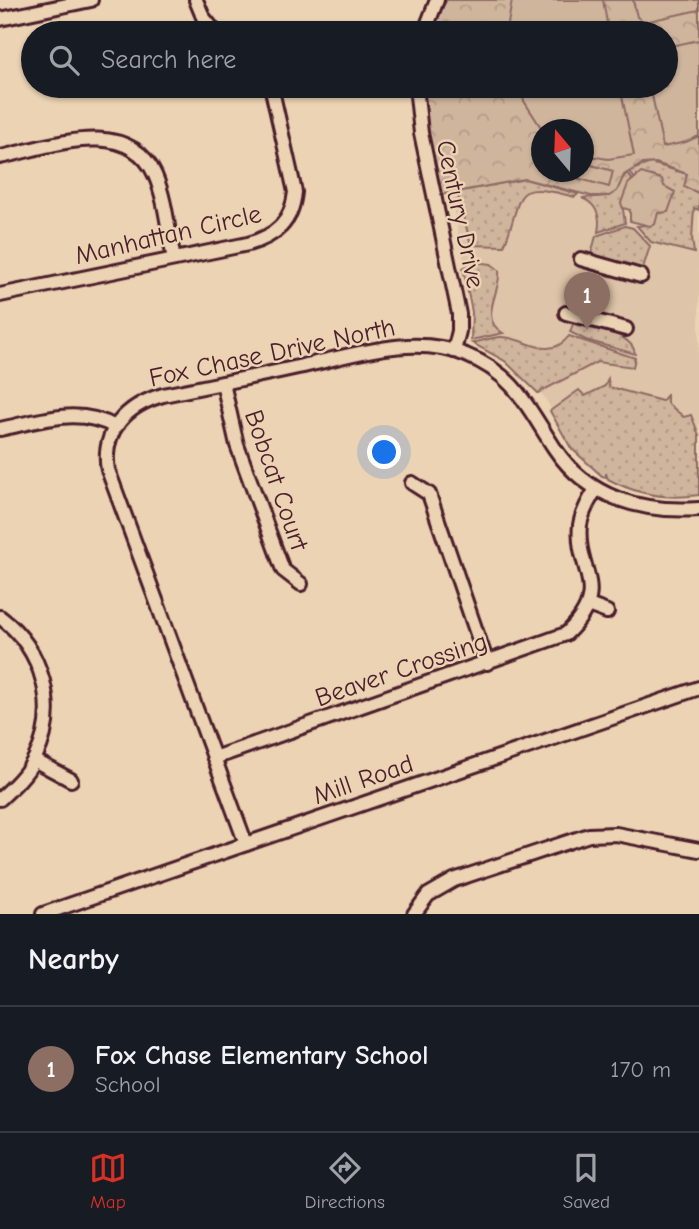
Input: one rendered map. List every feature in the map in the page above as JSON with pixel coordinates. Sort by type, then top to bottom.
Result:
[{"type":"street","points":[[0,19],[92,0]]},
{"type":"street","points":[[196,0],[206,21]]},
{"type":"street","points":[[429,21],[437,0]]},
{"type":"street","name":"Manhattan Circle","points":[[0,295],[264,239],[293,224],[295,192],[274,98]]},
{"type":"street","name":"Century Drive","points":[[417,98],[421,134],[459,314],[459,331],[454,351]]},
{"type":"street","points":[[0,157],[102,138],[135,149],[155,176],[174,259]]},
{"type":"street","points":[[581,259],[641,276]]},
{"type":"street","points":[[566,313],[626,329]]},
{"type":"street","name":"Fox Chase Drive North","points":[[115,428],[124,415],[141,402],[223,383],[407,346],[454,351],[488,365],[506,378],[523,395],[555,450],[596,489],[641,507],[671,511],[699,509]]},
{"type":"street","name":"Bobcat Court","points":[[223,383],[237,445],[283,570],[301,584]]},
{"type":"street","points":[[0,429],[80,415],[95,417],[115,428],[107,452],[109,475],[246,844]]},
{"type":"street","points":[[412,483],[429,494],[487,663]]},
{"type":"street","points":[[596,489],[580,525],[590,579],[588,605],[607,612]]},
{"type":"street","name":"Beaver Crossing","points":[[214,758],[566,634],[583,616],[588,605]]},
{"type":"street","points":[[0,617],[27,643],[43,679],[47,717],[34,760],[0,799]]},
{"type":"street","name":"Mill Road","points":[[43,914],[699,688]]},
{"type":"street","points":[[34,760],[71,780]]},
{"type":"street","points":[[414,914],[428,895],[454,880],[589,835],[616,834],[699,850]]},
{"type":"shaded area","points":[[635,167],[699,193],[699,491],[626,484],[594,467],[571,442],[540,390],[519,367],[473,339],[477,322],[450,194],[525,179],[591,196],[609,196]]},
{"type":"green space","points":[[447,0],[699,0],[699,193],[684,187],[687,174],[656,163],[642,164],[624,175],[617,191],[609,196],[591,196],[537,182],[594,182],[594,119],[531,119],[531,181],[525,179],[440,195],[422,98],[678,98],[678,21],[434,21]]},
{"type":"green space","points":[[512,0],[603,0],[607,21],[508,21]]},
{"type":"green space","points":[[633,0],[699,0],[699,10],[649,21],[637,17]]},
{"type":"green space","points":[[699,40],[699,136],[663,147],[653,98],[678,98],[678,44]]},
{"type":"green space","points":[[523,98],[622,98],[634,155],[608,159],[594,157],[594,119],[536,119]]},
{"type":"green space","points":[[651,163],[687,174],[685,187],[699,193],[699,210],[694,208],[694,253],[651,242],[637,226],[655,224],[663,186],[637,175],[636,180],[629,171]]},
{"type":"green space","points":[[594,166],[613,171],[609,187],[591,182],[594,182]]},
{"type":"green space","points":[[627,173],[632,179],[622,203],[625,223],[598,232],[597,212],[592,204],[582,198],[609,196]]},
{"type":"green space","points":[[641,173],[662,179],[664,186],[675,192],[668,212],[658,213],[655,224],[650,226],[630,221],[630,210],[623,208],[621,203],[628,184]]},
{"type":"green space","points":[[525,179],[578,194],[575,197],[539,190],[529,191],[518,203],[504,246],[471,245],[457,192]]},
{"type":"green space","points":[[625,226],[633,228],[650,246],[642,271],[590,258],[596,236]]},
{"type":"green space","points":[[475,262],[491,264],[499,270],[491,312],[495,327],[503,333],[471,340],[472,312],[463,268]]},
{"type":"green space","points":[[573,324],[620,336],[633,347],[635,354],[586,340],[570,332]]},
{"type":"green space","points":[[569,336],[635,358],[633,367],[597,362],[538,393],[505,361],[472,343],[500,337],[545,348],[561,344]]},
{"type":"green space","points":[[608,379],[609,387],[662,401],[667,395],[667,403],[684,417],[691,415],[699,435],[699,495],[664,496],[630,489],[608,479],[606,473],[606,477],[602,476],[571,448],[550,411],[579,390],[585,396],[605,386]]},
{"type":"place","name":"Fox Chase Elementary School","points":[[587,330]]}]
